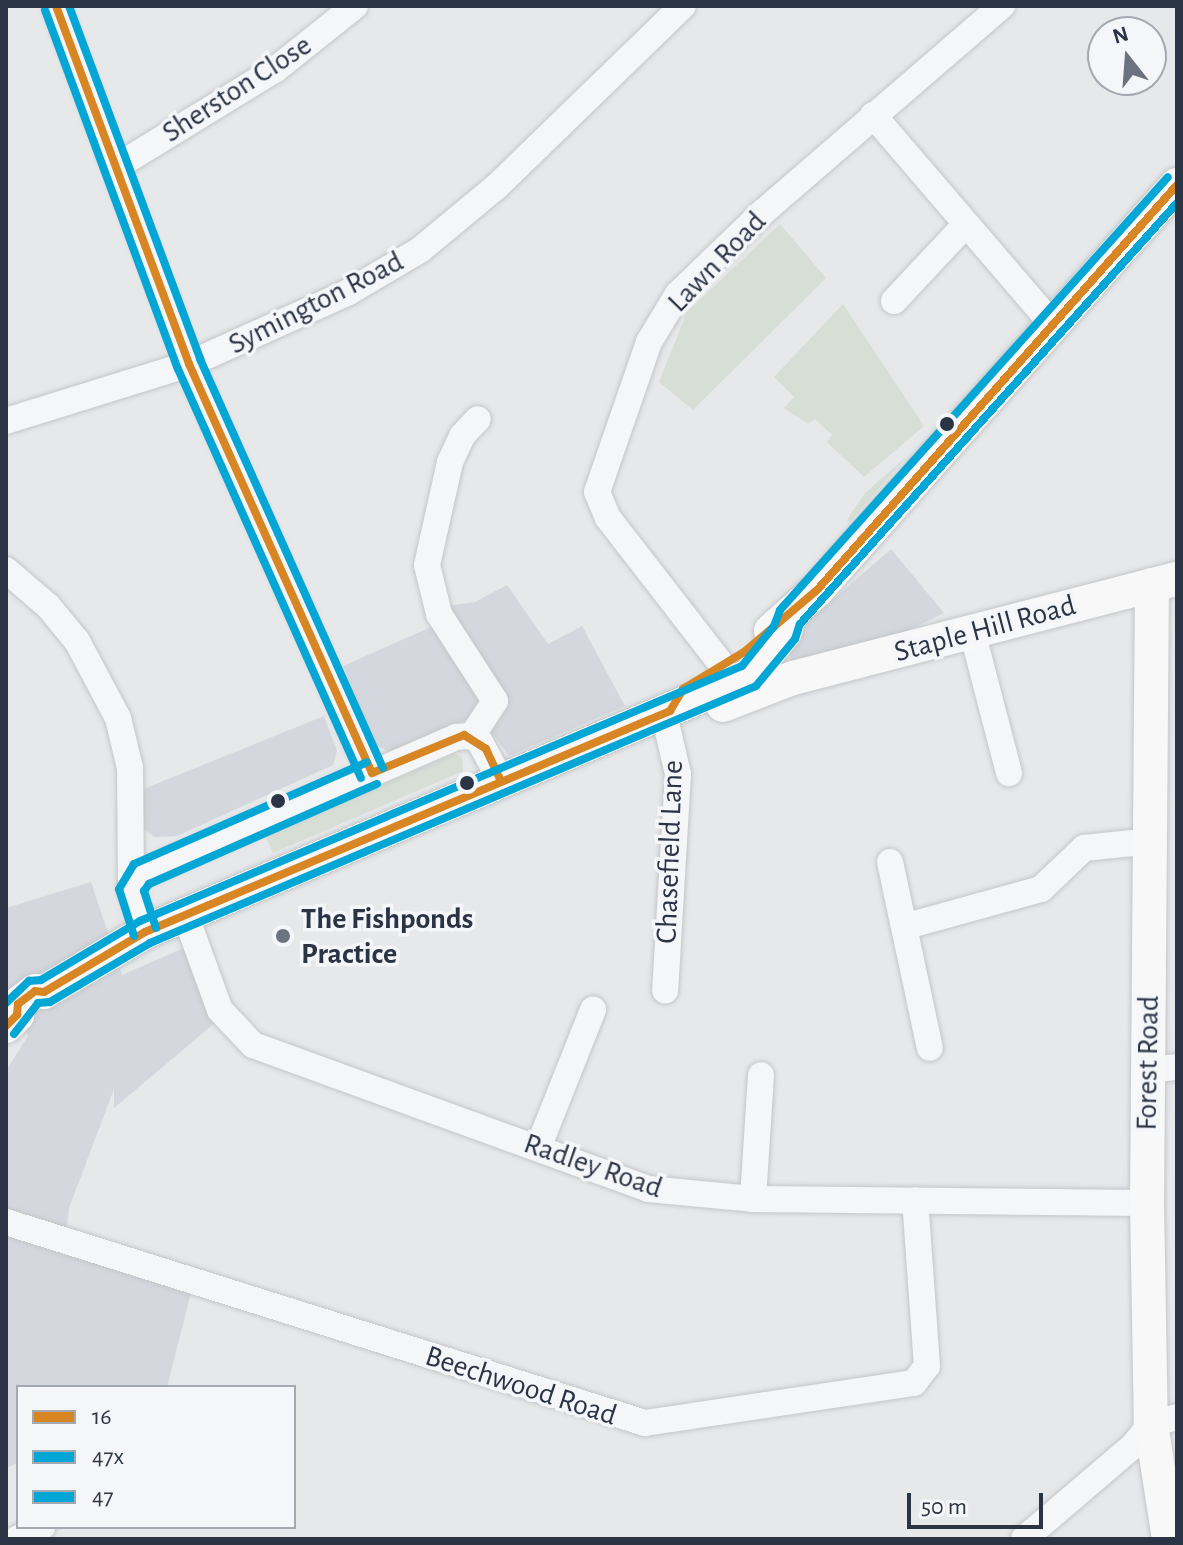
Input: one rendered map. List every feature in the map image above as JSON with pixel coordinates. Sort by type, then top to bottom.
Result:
[{"type":"main road","points":[[9,1021],[18,1004],[35,991],[44,992],[145,932],[672,711],[683,689],[735,671],[785,632],[789,618],[1177,185]]},
{"type":"main road","name":"Staple Hill Road","points":[[672,711],[712,709],[793,678],[1164,582]]},
{"type":"main road","name":"Forest Road","points":[[1164,582],[1152,841],[1163,1068],[1147,1203],[1164,1421],[1169,1539]]},
{"type":"main road","name":"Staple Hill Road","points":[[735,671],[793,678]]},
{"type":"street","points":[[56,6],[189,364],[372,773]]},
{"type":"street","name":"Sherston Close","points":[[116,167],[276,69],[355,6]]},
{"type":"street","name":"Symington Road","points":[[6,421],[189,364],[347,293],[420,250],[496,187],[683,6]]},
{"type":"street","name":"Lawn Road","points":[[735,671],[608,518],[597,492],[603,466],[649,342],[678,294],[873,115],[1002,6]]},
{"type":"street","points":[[873,115],[1052,324]]},
{"type":"street","points":[[894,301],[966,224]]},
{"type":"street","points":[[472,736],[495,701],[439,614],[427,565],[450,462],[462,436],[478,417]]},
{"type":"street","points":[[6,570],[48,606],[100,679],[118,718],[130,768],[133,828],[131,889],[145,932]]},
{"type":"street","points":[[972,631],[1009,773]]},
{"type":"street","name":"Chasefield Lane","points":[[665,991],[678,774],[672,711]]},
{"type":"street","points":[[131,889],[141,874],[456,737],[472,736],[486,749],[501,781]]},
{"type":"street","points":[[133,828],[179,857]]},
{"type":"street","points":[[907,926],[1041,889],[1084,848],[1152,841]]},
{"type":"street","points":[[890,862],[907,926],[930,1048]]},
{"type":"street","name":"Radley Road","points":[[185,914],[220,1010],[253,1045],[648,1189],[753,1199],[1147,1203]]},
{"type":"street","points":[[538,1148],[593,1010]]},
{"type":"street","points":[[753,1199],[761,1075]]},
{"type":"street","name":"Beechwood Road","points":[[6,1222],[645,1423],[914,1383],[927,1366],[915,1200]]},
{"type":"street","points":[[1024,1539],[1164,1421]]},
{"type":"street","points":[[17,1539],[38,1529]]},
{"type":"shaded area","points":[[780,224],[826,278],[693,410],[659,382],[687,312]]},
{"type":"shaded area","points":[[843,304],[924,426],[864,477],[827,442],[832,435],[815,419],[808,424],[784,408],[794,397],[774,377]]},
{"type":"shaded area","points":[[906,457],[850,522],[847,520],[865,493]]},
{"type":"shaded area","points":[[891,549],[944,613],[903,633],[792,662],[788,647],[813,617]]},
{"type":"shaded area","points":[[507,585],[548,644],[582,626],[625,706],[509,756],[478,714],[393,753],[375,745],[343,666],[431,627],[446,606],[475,602]]},
{"type":"shaded area","points":[[324,716],[337,751],[333,765],[177,836],[154,837],[143,828],[141,790]]},
{"type":"shaded area","points":[[454,754],[462,757],[463,771],[273,853],[265,835]]},
{"type":"shaded area","points":[[91,882],[122,975],[184,948],[216,1022],[114,1108],[114,1089],[69,1208],[65,1246],[192,1289],[168,1385],[16,1385],[16,1464],[6,1468],[6,1071],[28,1036],[6,996],[6,908]]},
{"type":"transit line","name":"16","points":[[56,6],[189,364],[372,773],[464,735],[486,749],[501,781]]},
{"type":"transit line","name":"47","points":[[69,6],[200,359],[383,768]]},
{"type":"transit line","name":"47x","points":[[45,10],[178,369],[361,778]]},
{"type":"transit line","name":"47","points":[[6,1003],[29,981],[41,980],[140,921],[742,666],[774,626],[780,610],[1168,177]]},
{"type":"transit line","name":"16","points":[[6,1026],[17,1015],[18,1004],[35,991],[44,992],[145,932],[670,711],[683,689],[744,652],[817,590],[1177,185]]},
{"type":"transit line","name":"47x","points":[[14,1034],[38,1003],[50,1002],[150,943],[756,686],[795,639],[800,624],[1177,203]]},
{"type":"transit line","name":"47","points":[[134,936],[119,889],[134,864],[367,762]]},
{"type":"transit line","name":"47x","points":[[156,928],[144,891],[149,884],[377,784]]},
{"type":"place","name":"The Fishponds Practice","points":[[283,936]]}]
